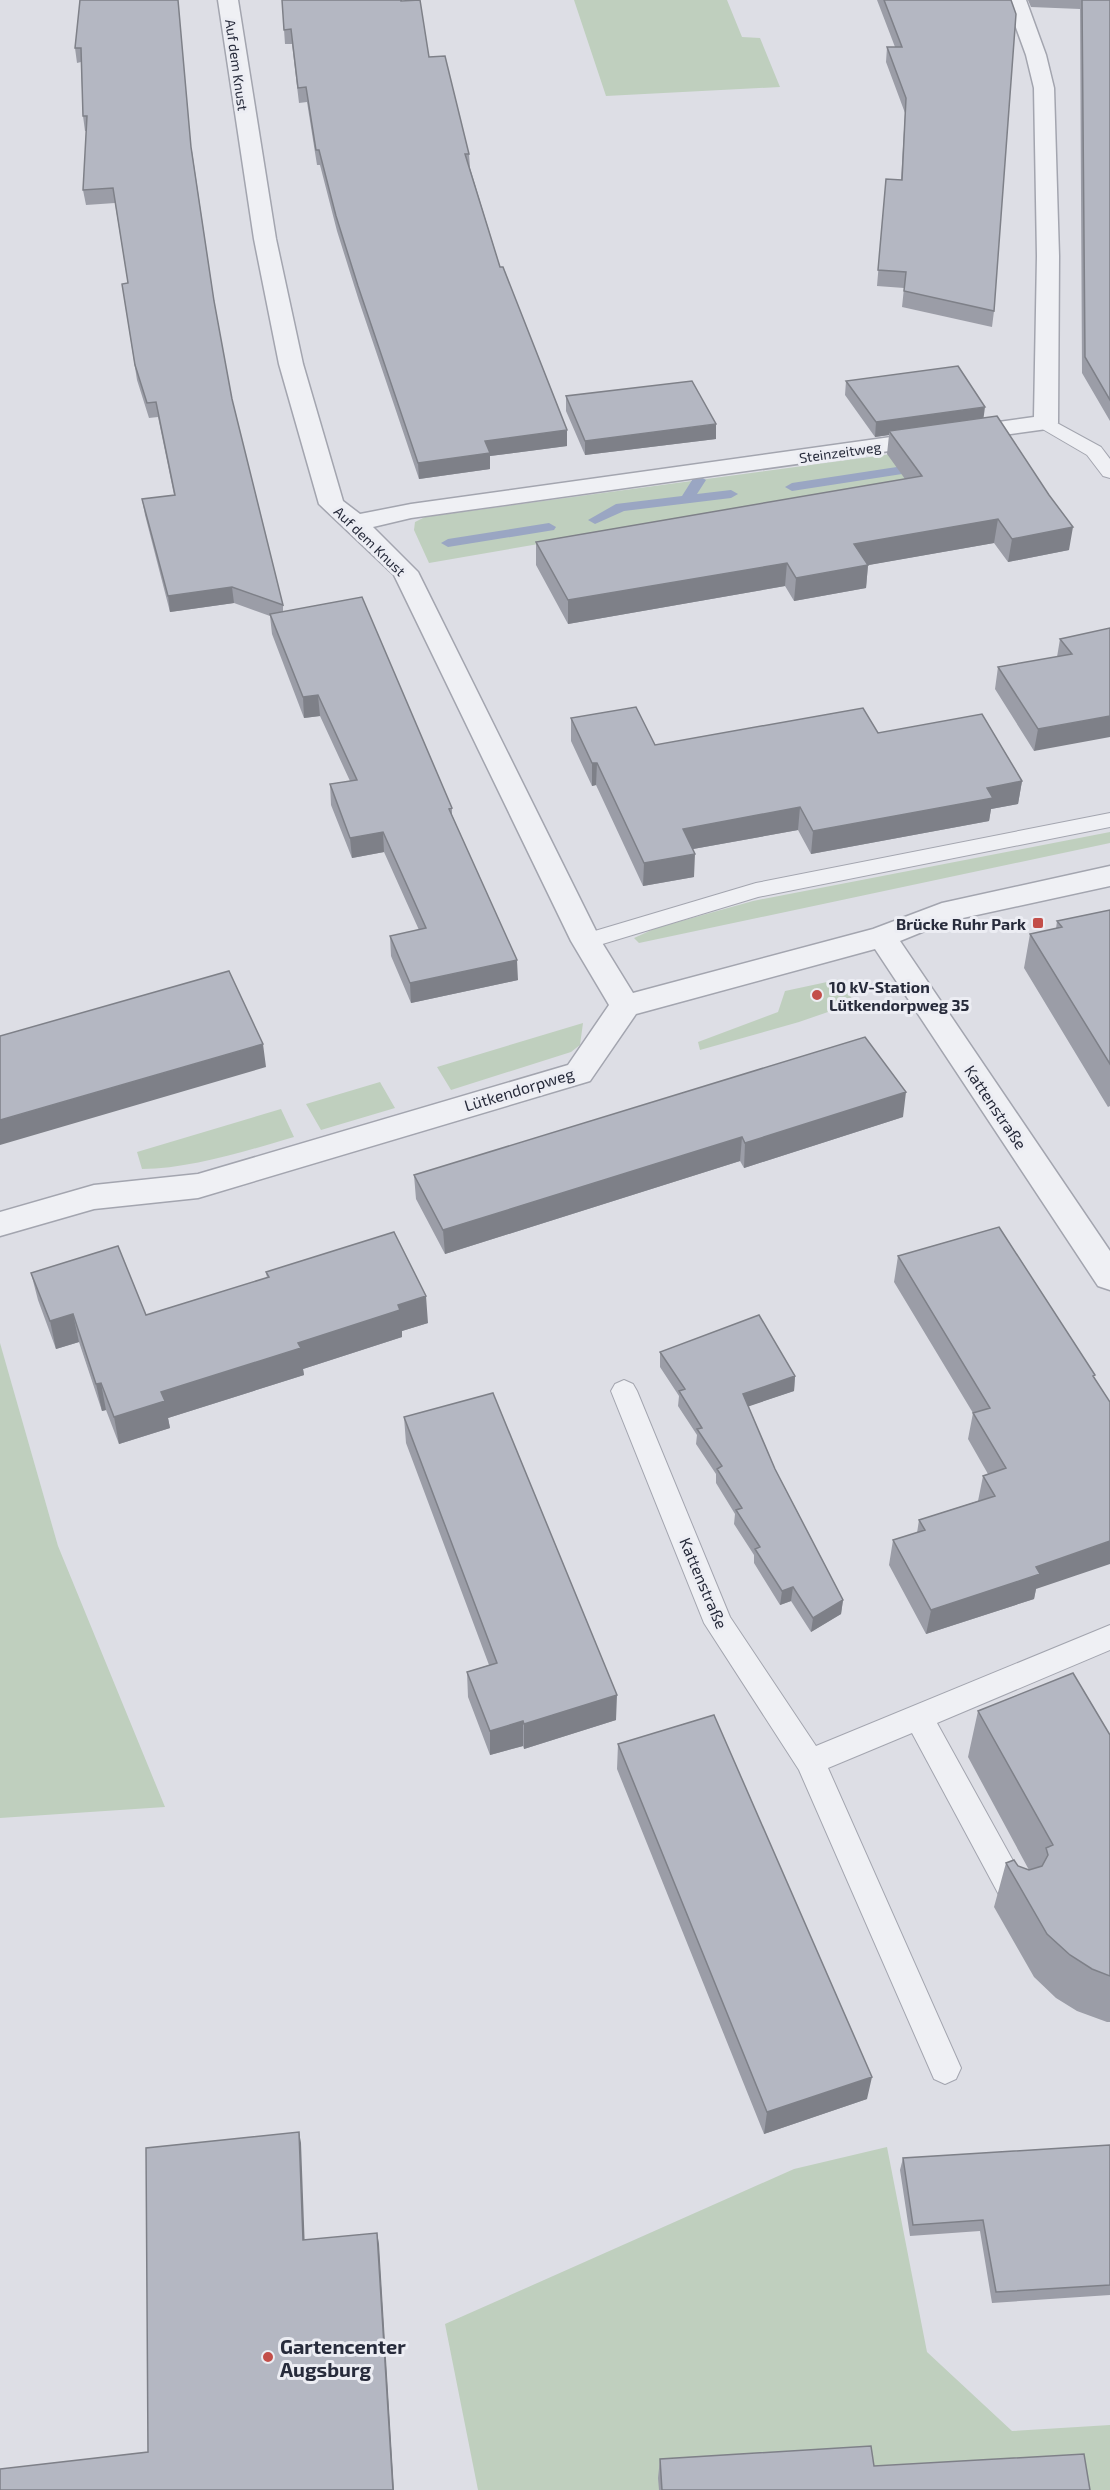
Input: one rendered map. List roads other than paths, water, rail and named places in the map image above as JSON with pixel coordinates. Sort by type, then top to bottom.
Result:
[{"type":"street","name":"Auf dem Knust","points":[[228,0],[265,239],[291,364],[331,504],[355,523],[405,572],[586,941],[625,1006]]},
{"type":"street","points":[[1016,0],[1044,88],[1048,256],[1046,423]]},
{"type":"street","name":"Steinzeitweg","points":[[355,523],[411,511],[1046,423]]},
{"type":"street","points":[[625,1006],[882,937],[942,913],[1110,876]]},
{"type":"street","name":"Kattenstraße","points":[[882,937],[1110,1277]]},
{"type":"street","name":"Lütkendorpweg","points":[[0,1224],[94,1197],[198,1186],[579,1073],[625,1006]]},
{"type":"lane","points":[[1046,423],[1094,451],[1110,472]]},
{"type":"lane","points":[[586,941],[756,890],[1110,820]]},
{"type":"lane","name":"Kattenstraße","points":[[624,1390],[718,1623],[810,1762],[945,2068]]},
{"type":"lane","points":[[810,1762],[1110,1637]]},
{"type":"lane","points":[[918,1716],[1017,1898]]},
{"type":"waterway","points":[[792,487],[923,467]]},
{"type":"waterway","points":[[687,499],[699,480]]},
{"type":"waterway","points":[[595,520],[621,507],[731,494]]},
{"type":"waterway","points":[[448,543],[549,527]]},
{"type":"place","name":"Brücke Ruhr Park","points":[[1038,923]]},
{"type":"place","name":"10 kV-Station Lütkendorpweg 35","points":[[817,995]]},
{"type":"place","name":"Gartencenter Augsburg","points":[[268,2357]]}]
